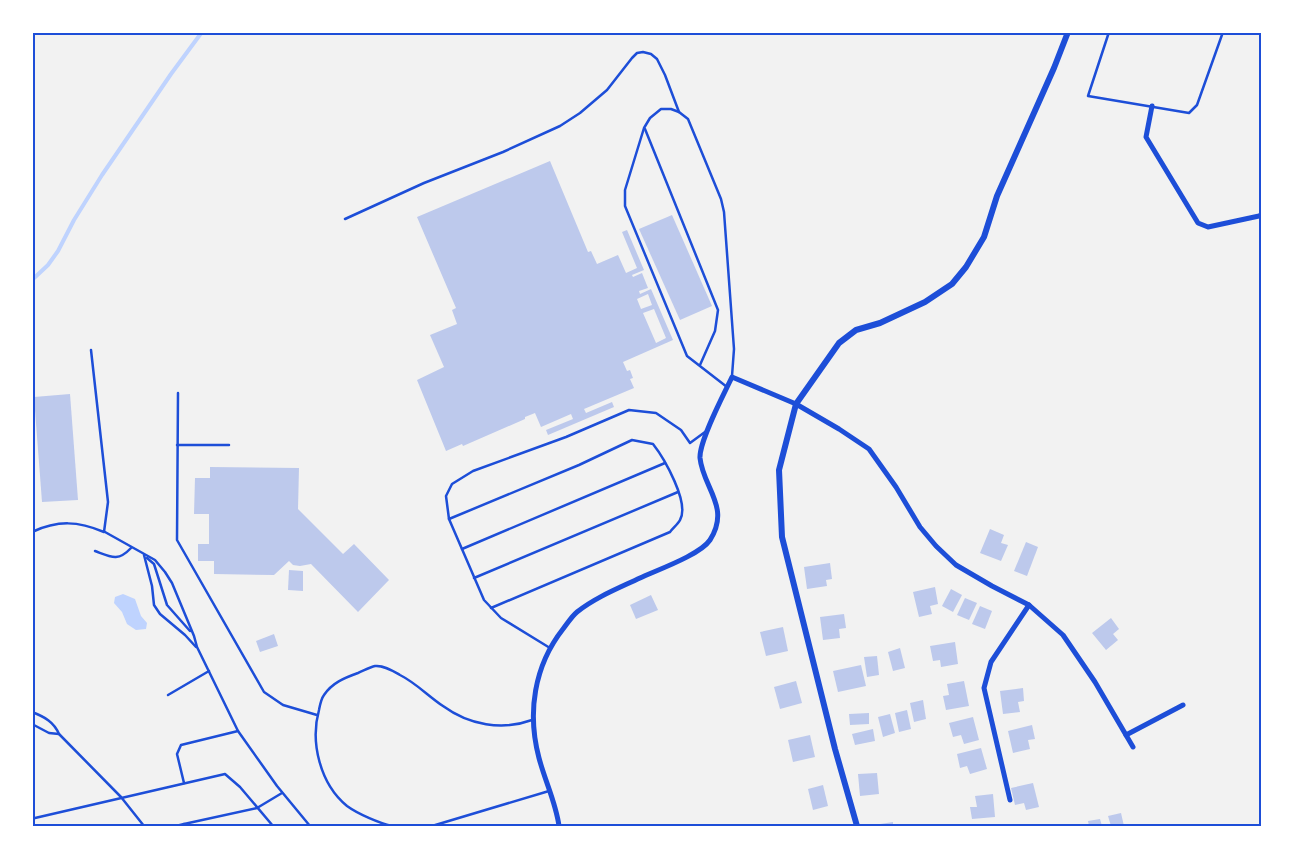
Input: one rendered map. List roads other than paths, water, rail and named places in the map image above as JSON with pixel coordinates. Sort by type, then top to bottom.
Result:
[{"type":"street","points":[[857,826],[835,749],[782,537],[779,470],[796,404],[839,342],[856,330],[880,323],[925,302],[952,284],[966,267],[984,237],[997,196],[1068,32]]},
{"type":"street","points":[[1152,106],[1146,137],[1198,223],[1208,227],[1262,214]]},
{"type":"street","points":[[559,826],[558,814],[539,757],[532,720],[534,691],[543,664],[553,642],[576,613],[604,595],[693,554],[709,541],[717,522],[717,504],[700,457],[707,431],[732,378],[796,404],[869,449],[896,487],[920,527],[936,546],[956,565],[1029,605],[1063,635],[1095,682],[1133,747]]},
{"type":"street","points":[[1010,800],[984,688],[991,662],[1029,605]]},
{"type":"street","points":[[1126,735],[1183,705]]},
{"type":"lane","points":[[1109,32],[1088,96],[1189,113],[1198,105],[1223,32]]},
{"type":"lane","points":[[345,219],[424,183],[503,152],[560,126],[580,113],[607,90],[637,53],[650,54],[657,59],[680,112]]},
{"type":"lane","points":[[727,387],[687,356],[625,206],[625,190],[644,128],[650,118],[661,109],[671,109],[680,112],[688,119],[721,199],[724,212],[734,349],[732,378]]},
{"type":"lane","points":[[644,128],[718,310],[715,331],[700,365]]},
{"type":"lane","points":[[91,350],[108,502],[104,532]]},
{"type":"lane","points":[[178,393],[177,540],[264,692],[282,705],[318,715]]},
{"type":"lane","points":[[550,648],[501,618],[484,600],[449,519],[446,496],[452,484],[473,471],[566,437],[629,410],[656,413],[681,430],[690,443],[707,431]]},
{"type":"lane","points":[[449,519],[579,465],[632,440],[653,444],[665,463],[681,499],[681,519],[670,532],[491,608]]},
{"type":"lane","points":[[177,445],[229,445]]},
{"type":"lane","points":[[462,549],[665,463]]},
{"type":"lane","points":[[474,578],[678,492]]},
{"type":"lane","points":[[32,532],[58,523],[79,524],[104,532],[154,560],[172,583],[197,647],[238,731],[282,793],[310,826]]},
{"type":"lane","points":[[95,551],[119,558],[124,556],[131,548]]},
{"type":"lane","points":[[144,555],[154,564],[167,605],[192,633]]},
{"type":"lane","points":[[144,555],[152,586],[154,605],[160,614],[197,647]]},
{"type":"lane","points":[[392,826],[381,824],[348,806],[329,784],[319,760],[315,738],[318,715],[323,696],[339,680],[376,666],[390,669],[410,680],[444,707],[464,719],[497,726],[518,725],[532,720]]},
{"type":"lane","points":[[168,695],[209,672]]},
{"type":"lane","points":[[32,712],[44,717],[55,725],[59,734],[121,797],[144,826]]},
{"type":"lane","points":[[32,724],[49,733],[59,734]]},
{"type":"lane","points":[[184,783],[178,754],[181,745],[238,731]]},
{"type":"lane","points":[[35,818],[225,774],[240,786],[273,826]]},
{"type":"lane","points":[[432,826],[549,791]]},
{"type":"lane","points":[[176,826],[257,808],[282,793]]},
{"type":"water","points":[[123,594],[135,599],[141,616],[147,623],[146,629],[136,630],[127,624],[122,612],[114,603],[115,597]]},
{"type":"waterway","points":[[32,280],[48,265],[58,251],[74,220],[102,175],[202,32]]}]
